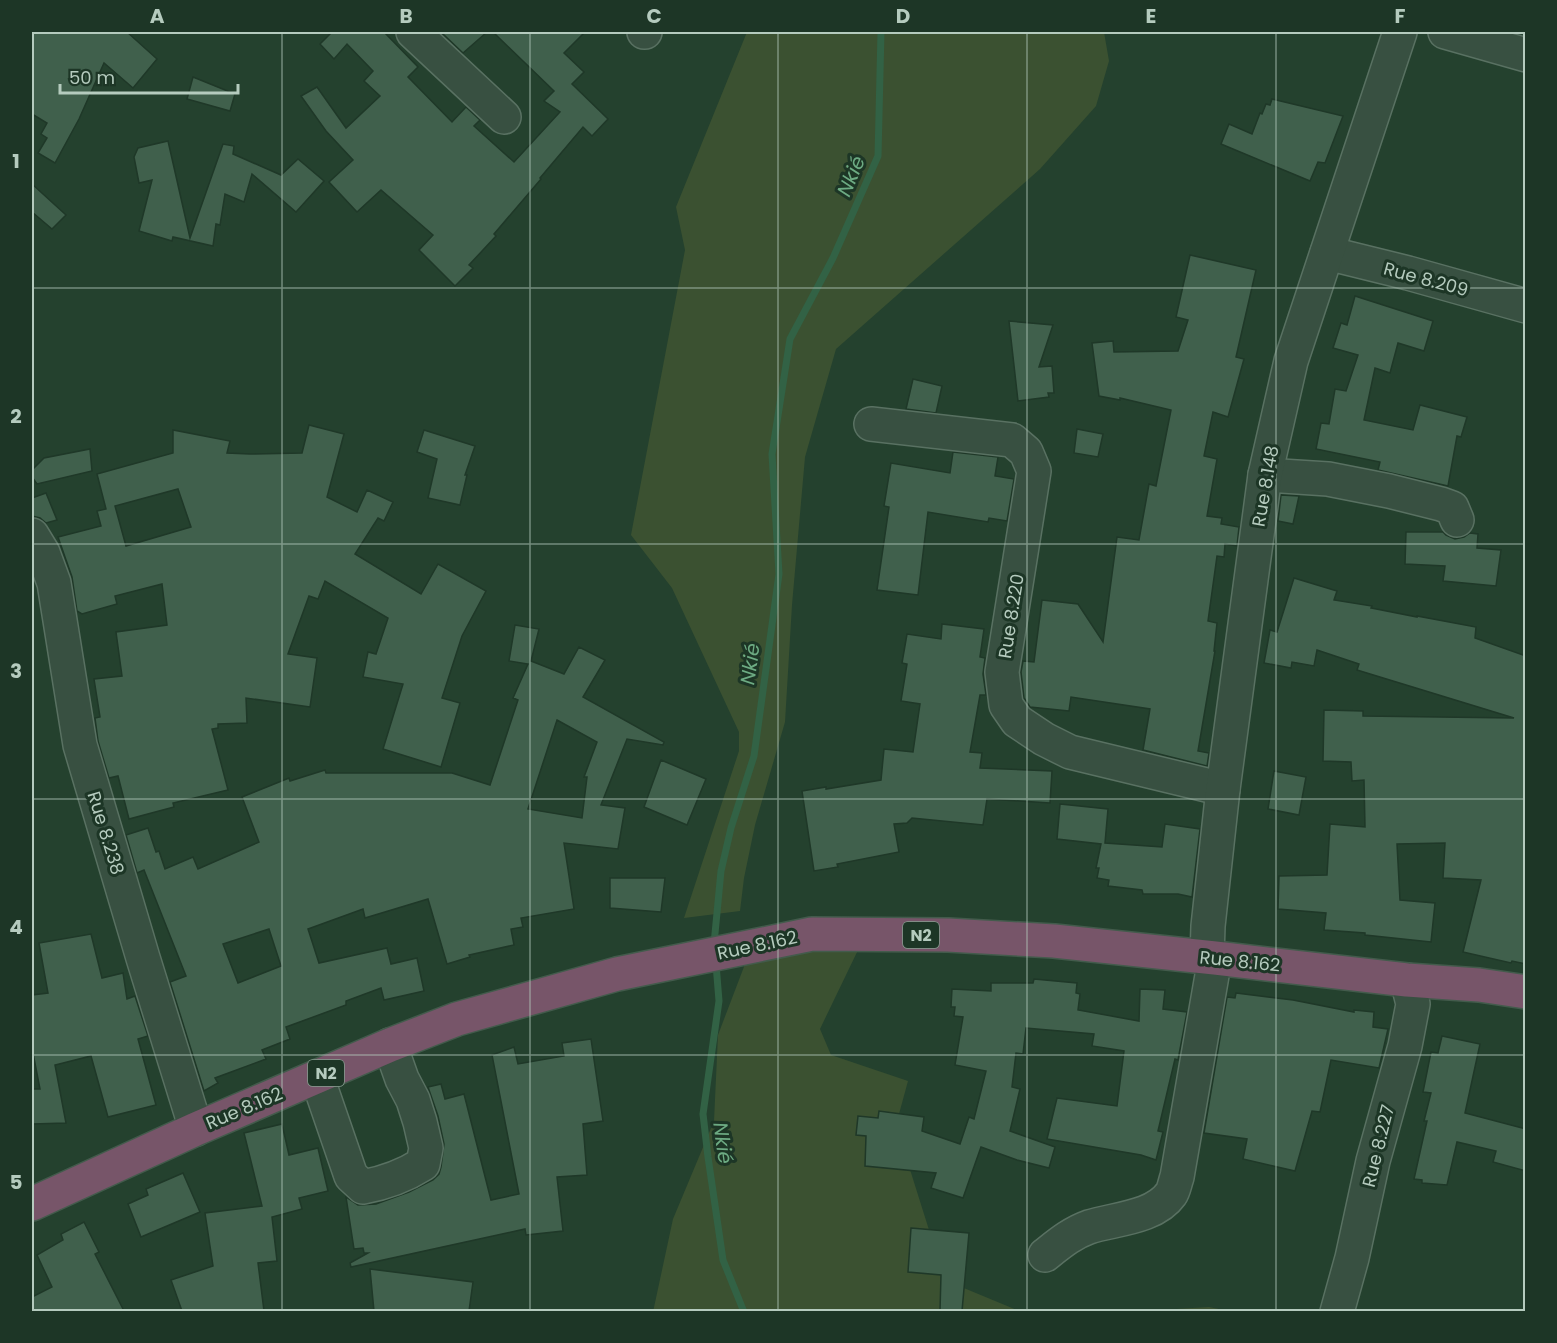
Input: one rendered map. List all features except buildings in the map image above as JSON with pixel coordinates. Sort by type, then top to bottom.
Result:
[{"type":"highway","name":"Rue 8.162","points":[[32,1204],[196,1129],[390,1045],[457,1019],[617,974],[812,933],[948,935],[1054,941],[1407,980],[1479,985],[1526,992]]},
{"type":"street","points":[[413,32],[504,117]]},
{"type":"street","name":"Rue 8.148","points":[[1045,1255],[1064,1240],[1087,1228],[1137,1215],[1160,1205],[1171,1194],[1177,1177],[1211,957],[1208,926],[1223,789],[1265,475],[1291,361],[1400,32]]},
{"type":"street","points":[[1445,32],[1526,55]]},
{"type":"street","name":"Rue 8.209","points":[[1327,253],[1526,306]]},
{"type":"street","name":"Rue 8.220","points":[[871,424],[1012,440],[1026,452],[1034,471],[1002,672],[1006,705],[1017,721],[1044,739],[1070,752],[1223,789]]},
{"type":"street","points":[[1265,475],[1328,479],[1389,491],[1452,508],[1457,520]]},
{"type":"street","name":"Rue 8.238","points":[[32,536],[43,553],[54,583],[80,745],[196,1129]]},
{"type":"street","name":"Rue 8.227","points":[[1336,1311],[1352,1258],[1373,1161],[1405,1046],[1413,1004],[1407,980]]},
{"type":"street","points":[[317,1077],[351,1176],[363,1187],[385,1183],[423,1164],[426,1148],[413,1100],[402,1079],[390,1045]]},
{"type":"green space","points":[[747,32],[1104,32],[1109,61],[1096,106],[1040,169],[836,349],[805,457],[792,605],[785,722],[755,825],[740,911],[684,918],[739,751],[739,732],[672,588],[631,535],[685,250],[676,207]]},
{"type":"green space","points":[[872,921],[820,1029],[831,1055],[908,1081],[896,1125],[935,1249],[959,1286],[1019,1311],[653,1312],[673,1219],[714,1121],[718,1035],[750,951]]},
{"type":"green space","points":[[1209,1307],[1229,1311],[1143,1311]]},
{"type":"waterway","name":"Nkié","points":[[714,944],[721,871],[731,828],[754,756],[779,574],[772,454],[790,339],[833,258],[878,156],[881,32]]},
{"type":"waterway","name":"Nkié","points":[[716,964],[719,1001],[703,1114],[723,1260],[744,1312]]}]
